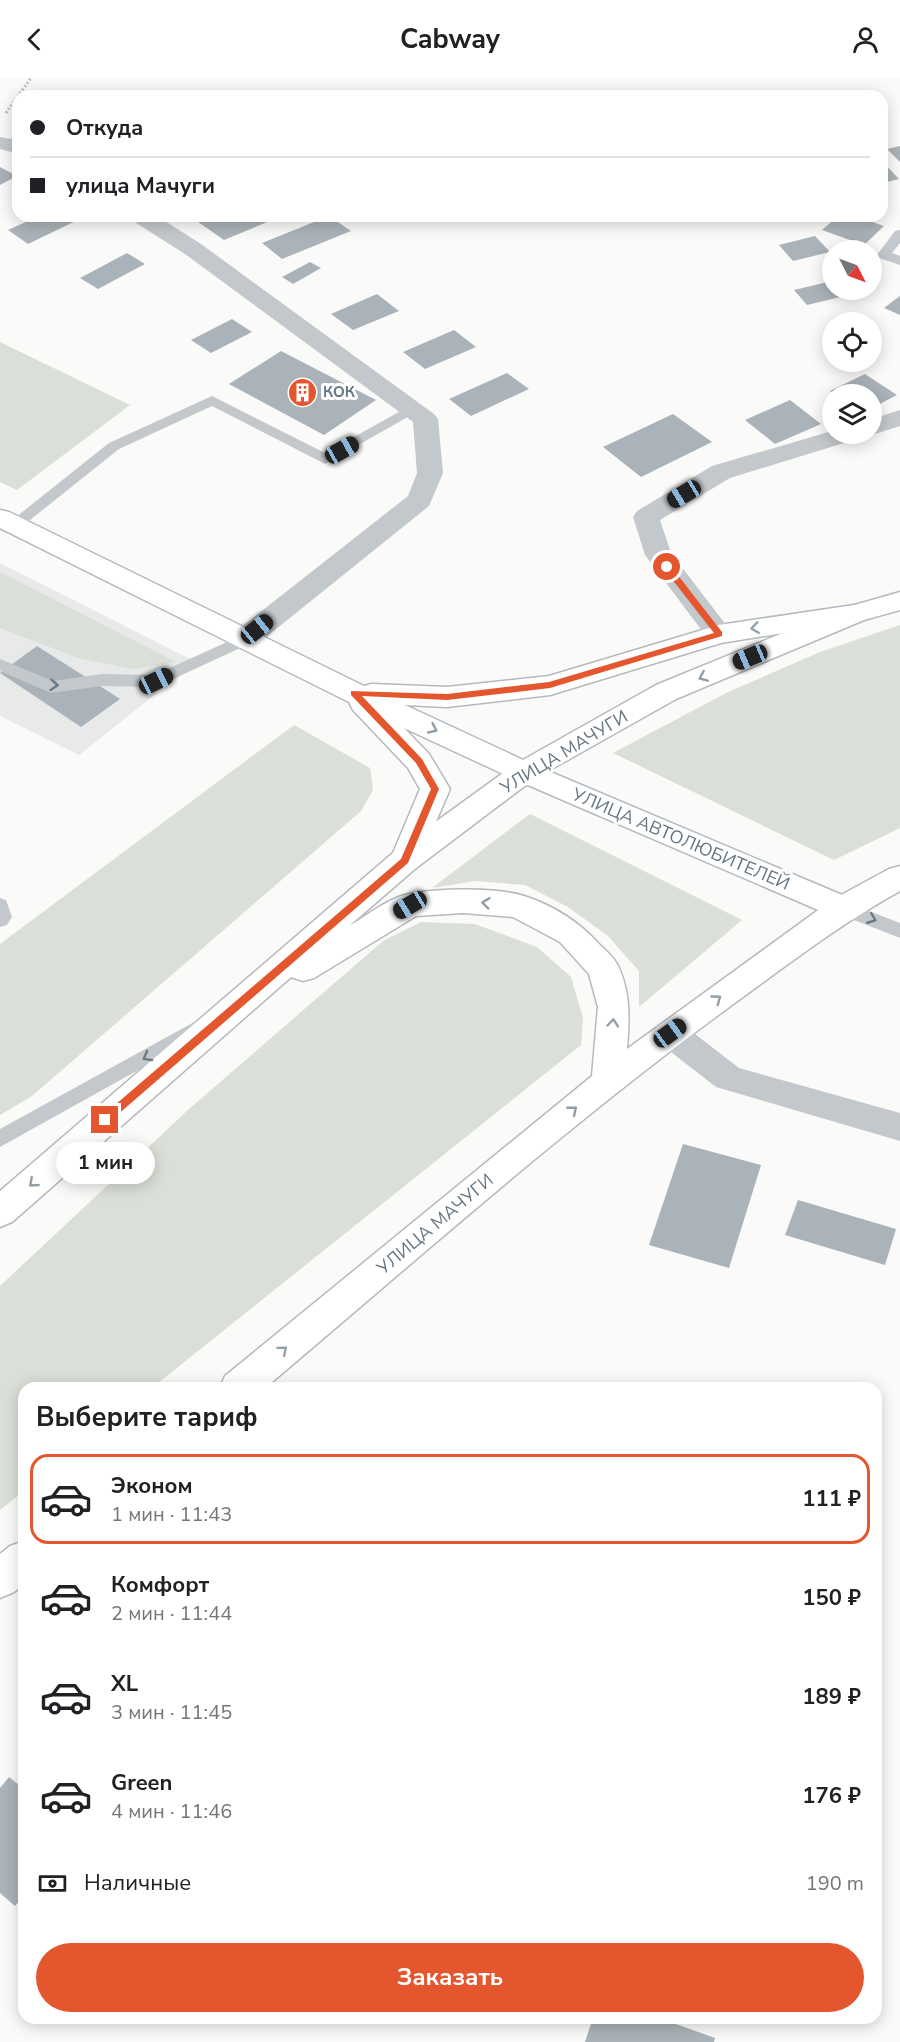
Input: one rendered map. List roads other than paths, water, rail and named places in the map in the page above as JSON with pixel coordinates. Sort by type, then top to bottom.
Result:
[{"type":"main road","name":"УЛИЦА АВТОЛЮБИТЕЛЕЙ","points":[[7,522],[354,693],[524,772],[843,908]]},
{"type":"main road","name":"УЛИЦА МАЧУГИ","points":[[0,1212],[405,860],[524,772],[666,692],[854,614],[900,601]]},
{"type":"main road","points":[[354,693],[447,697],[550,685],[719,634],[854,614]]},
{"type":"main road","points":[[354,693],[419,761],[435,789],[405,860]]},
{"type":"main road","name":"УЛИЦА МАЧУГИ","points":[[245,1382],[608,1081],[670,1033],[843,908],[900,877]]},
{"type":"main road","points":[[195,1042],[306,967],[410,905],[474,902],[519,906],[571,934],[604,969],[614,1007],[608,1081]]},
{"type":"main road","points":[[0,1563],[18,1553]]},
{"type":"main road","points":[[0,1579],[18,1564]]},
{"type":"street","points":[[150,222],[193,249],[425,419],[430,473],[420,500],[245,639]]},
{"type":"street","points":[[882,424],[900,418]]},
{"type":"street","points":[[719,634],[658,555],[646,517],[721,472],[822,442]]},
{"type":"street","points":[[670,1033],[728,1078],[900,1127]]},
{"type":"lane","points":[[900,234],[884,255],[900,261]]},
{"type":"lane","points":[[7,522],[114,446],[212,400],[325,459],[413,410]]},
{"type":"lane","points":[[0,665],[51,687],[102,680],[156,681],[245,639]]},
{"type":"lane","points":[[0,905],[3,916],[0,920]]},
{"type":"lane","points":[[843,908],[900,931]]},
{"type":"lane","points":[[0,1139],[235,1007]]},
{"type":"place","name":"КОК","points":[[302,392]]}]
